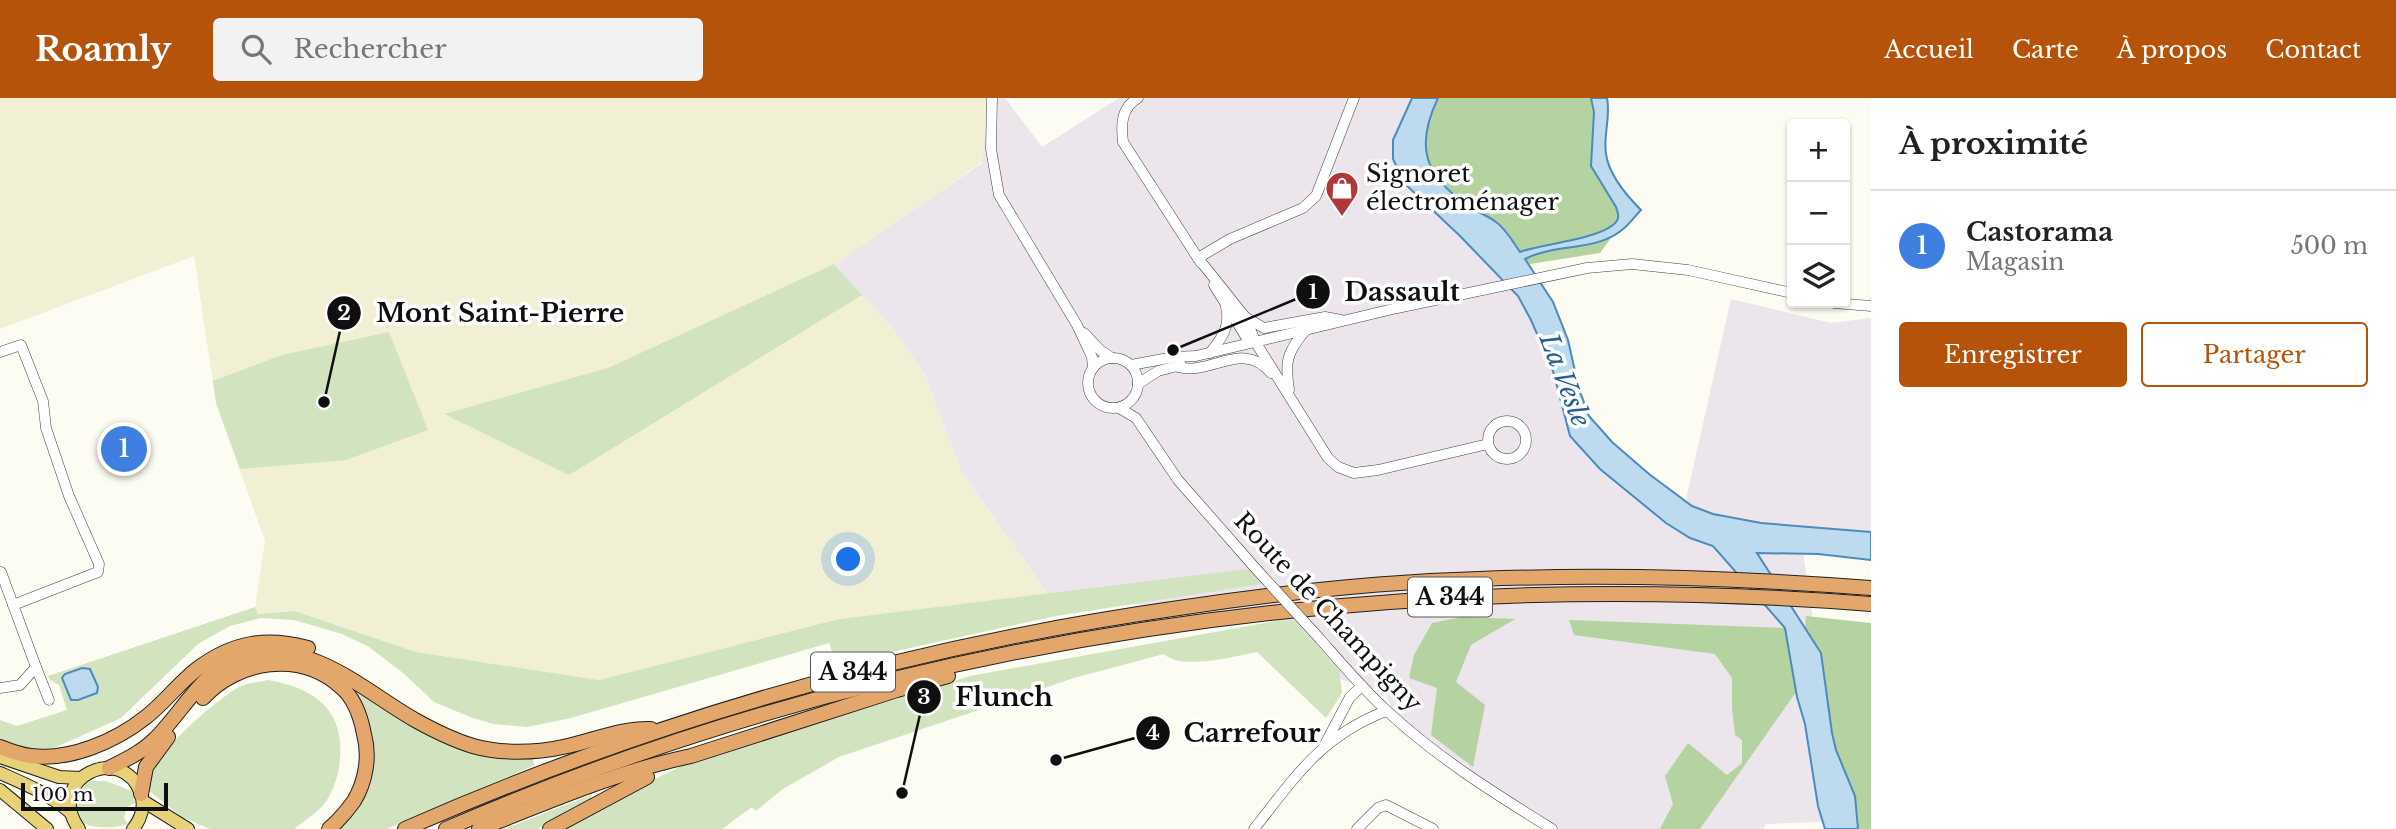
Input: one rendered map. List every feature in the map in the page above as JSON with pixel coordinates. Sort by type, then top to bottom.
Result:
[{"type":"highway","name":"A 344","points":[[405,829],[559,766],[659,730],[808,684],[980,642],[1112,617],[1239,599],[1388,584],[1574,577],[1766,581],[1871,588]]},
{"type":"highway","name":"A 344","points":[[446,829],[567,780],[700,734],[882,682],[1032,649],[1245,615],[1364,602],[1480,595],[1698,594],[1871,604]]},
{"type":"highway","points":[[0,747],[31,756],[52,757],[101,743],[125,732],[147,717],[196,670],[239,646],[260,642],[286,642],[316,650],[327,665]]},
{"type":"highway","points":[[479,829],[558,798],[667,761],[691,756],[897,690],[985,666],[1032,649]]},
{"type":"highway","points":[[109,768],[153,741],[207,680],[226,664],[262,653],[286,652],[327,665],[416,720],[476,747],[526,751],[561,748],[633,729],[659,730]]},
{"type":"highway","points":[[142,798],[142,779],[146,766],[212,688],[236,672],[264,664],[292,664],[318,672],[342,688],[360,715],[367,745],[366,770],[354,800],[329,829]]},
{"type":"highway","points":[[550,829],[634,782],[691,756]]},
{"type":"main road","points":[[0,757],[59,778],[81,778]]},
{"type":"main road","points":[[70,812],[71,794],[81,778],[89,772],[109,768],[129,776],[142,798],[188,829]]},
{"type":"main road","points":[[0,773],[57,801],[70,812],[79,829]]},
{"type":"main road","points":[[0,790],[47,829]]},
{"type":"main road","points":[[133,829],[141,814],[142,798]]},
{"type":"street","points":[[992,98],[991,159],[999,195],[1077,325],[1092,357],[1093,368]]},
{"type":"street","points":[[1138,98],[1123,113],[1123,142],[1246,337],[1256,343]]},
{"type":"street","points":[[1198,258],[1230,239],[1303,208],[1316,196],[1354,98]]},
{"type":"street","points":[[1198,258],[1245,317],[1256,343],[1328,458],[1338,467],[1354,473],[1378,470],[1488,444]]},
{"type":"street","points":[[1131,365],[1196,356],[1587,268],[1632,264],[1688,270],[1787,292]]},
{"type":"street","points":[[1209,353],[1225,332],[1228,315],[1225,303]]},
{"type":"street","points":[[1850,304],[1871,306]]},
{"type":"street","points":[[1245,317],[1264,328],[1325,317],[1345,321]]},
{"type":"street","points":[[1077,325],[1101,351],[1112,358]]},
{"type":"street","points":[[1289,394],[1287,359],[1294,344],[1305,331]]},
{"type":"street","points":[[0,352],[21,345],[43,401],[46,428],[67,490],[99,564],[98,572],[13,605]]},
{"type":"street","points":[[1138,384],[1157,371],[1178,367],[1196,356]]},
{"type":"street","points":[[1178,367],[1188,370],[1247,357],[1263,365],[1289,394]]},
{"type":"street","points":[[1112,358],[1131,365],[1138,384],[1132,400],[1119,408],[1101,405],[1091,397],[1088,379],[1093,368],[1101,361],[1112,358]]},
{"type":"street","name":"Route de Champigny","points":[[1132,400],[1136,418],[1178,480],[1362,686],[1387,711],[1468,776],[1552,829]]},
{"type":"street","name":"Route de Champigny","points":[[1119,408],[1136,418]]},
{"type":"street","points":[[1511,420],[1526,432],[1524,451],[1513,458],[1495,455],[1488,444],[1490,431],[1499,422],[1511,420]]},
{"type":"street","points":[[0,571],[49,701]]},
{"type":"street","points":[[0,688],[20,685],[36,667]]},
{"type":"street","points":[[1325,745],[1345,706],[1362,686]]},
{"type":"street","points":[[1254,829],[1294,778],[1325,745],[1358,722],[1387,711]]},
{"type":"street","points":[[1357,829],[1378,807],[1387,805],[1433,829]]},
{"type":"shaded area","points":[[988,98],[1005,98],[1042,147],[1119,98],[1423,98],[1555,331],[1590,432],[1684,508],[1731,299],[1831,323],[1871,318],[1871,545],[1801,538],[1843,821],[1766,824],[1763,829],[1553,829],[1400,732],[1385,691],[1342,680],[1276,621],[1048,594],[961,471],[924,373],[892,328],[834,264],[982,163]]},
{"type":"green space","points":[[0,98],[988,98],[982,162],[835,265],[892,328],[924,373],[961,471],[1048,594],[839,619],[599,680],[416,652],[296,611],[258,614],[255,607],[265,541],[216,403],[194,256],[0,329]]},
{"type":"green space","points":[[1423,98],[1596,98],[1601,164],[1627,216],[1600,253],[1504,268],[1398,149]]},
{"type":"green space","points":[[834,264],[862,295],[569,475],[444,414],[608,368]]},
{"type":"green space","points":[[389,332],[428,430],[346,460],[240,469],[216,403],[213,381],[282,355]]},
{"type":"green space","points":[[1248,569],[1262,584],[1056,616],[837,664],[829,643],[571,718],[527,727],[493,724],[434,702],[403,673],[369,647],[342,634],[294,620],[261,618],[230,626],[198,644],[121,718],[54,748],[29,749],[0,740],[0,720],[17,726],[67,710],[59,685],[48,676],[255,607],[258,614],[295,611],[416,652],[599,680],[839,619]]},
{"type":"green space","points":[[1806,616],[1871,623],[1871,829],[1858,829],[1855,796],[1832,733],[1821,653],[1805,628]]},
{"type":"green space","points":[[1462,617],[1515,619],[1471,645],[1456,682],[1485,705],[1473,767],[1431,735],[1437,688],[1409,678],[1414,655],[1432,623]]},
{"type":"green space","points":[[1294,620],[1339,669],[1342,693],[1326,718],[1257,652],[1195,662],[1172,659],[1164,654],[1074,678],[839,757],[783,789],[756,811],[752,807],[722,829],[562,829],[623,794],[684,765],[970,676]]},
{"type":"green space","points":[[1569,620],[1785,628],[1796,692],[1700,829],[1660,829],[1673,804],[1665,776],[1688,743],[1727,775],[1742,763],[1742,740],[1735,735],[1732,678],[1715,654],[1574,635]]},
{"type":"green space","points":[[268,680],[312,695],[323,704],[337,726],[340,741],[338,774],[330,795],[316,812],[294,829],[210,829],[182,817],[148,790],[150,776],[156,764],[190,725],[241,686]]},
{"type":"green space","points":[[344,683],[441,740],[532,758],[535,765],[387,829],[336,829],[372,751]]},
{"type":"green space","points":[[89,781],[106,781],[132,791],[135,803],[127,807],[124,818],[128,824],[103,827],[90,826],[79,821],[77,799]]},
{"type":"green space","points":[[591,795],[591,799],[537,829],[504,829]]},
{"type":"water","name":"La Vesle","points":[[1412,98],[1438,98],[1431,115],[1426,145],[1433,171],[1452,194],[1500,225],[1520,252],[1603,231],[1618,218],[1616,207],[1591,166],[1594,112],[1591,98],[1607,98],[1605,147],[1608,162],[1619,184],[1641,210],[1625,228],[1600,242],[1549,251],[1525,259],[1553,302],[1568,340],[1579,389],[1589,416],[1612,442],[1649,474],[1692,506],[1713,514],[1761,523],[1871,532],[1871,560],[1818,554],[1757,553],[1821,653],[1832,733],[1855,796],[1858,829],[1825,829],[1818,806],[1805,724],[1797,697],[1785,628],[1713,546],[1690,538],[1666,523],[1600,469],[1570,436],[1553,371],[1518,296],[1405,184],[1393,159],[1393,140]]},
{"type":"water","points":[[82,668],[90,669],[98,687],[97,693],[71,700],[62,678],[65,674]]},
{"type":"place","name":"Signoret électroménager","points":[[1342,218]]},
{"type":"place","name":"Dassault","points":[[1173,350]]},
{"type":"place","name":"Mont Saint-Pierre","points":[[324,402]]},
{"type":"place","name":"Castorama","points":[[124,449]]},
{"type":"place","name":"Carrefour","points":[[1056,760]]},
{"type":"place","name":"Flunch","points":[[902,793]]}]
